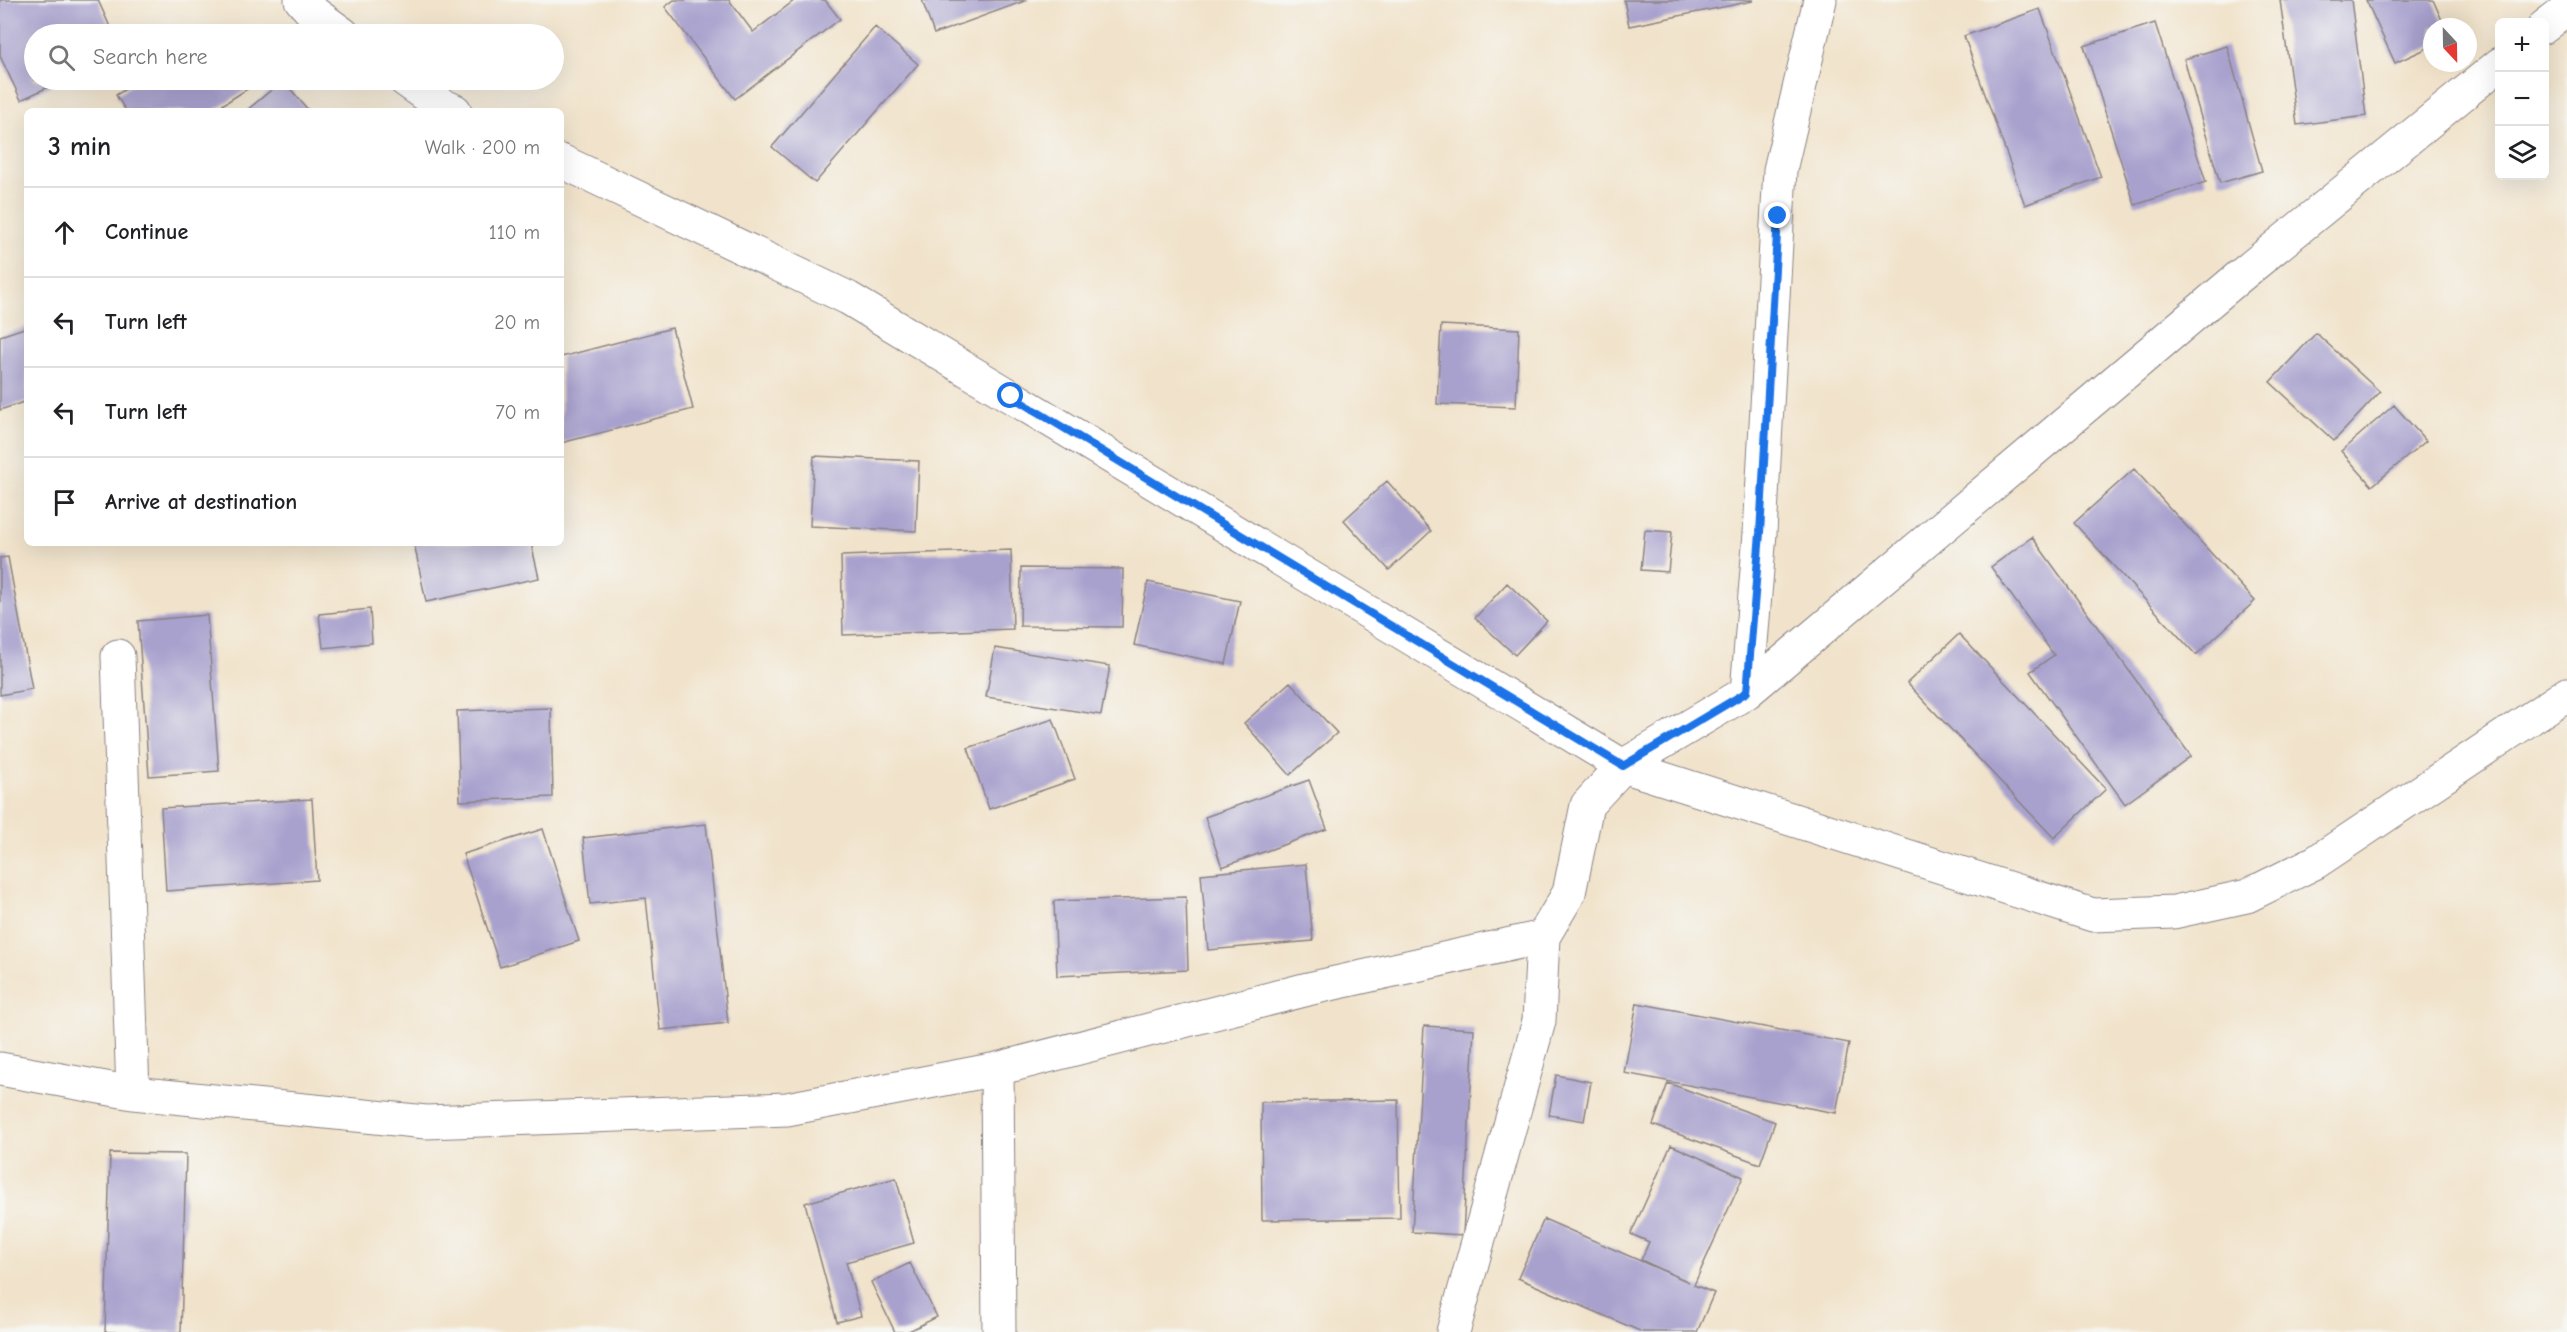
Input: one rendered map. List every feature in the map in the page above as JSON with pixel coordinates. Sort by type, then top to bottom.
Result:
[{"type":"street","points":[[301,0],[329,24]]},
{"type":"street","points":[[1747,692],[1761,521],[1780,170],[1820,0]]},
{"type":"street","points":[[2549,23],[2567,9]]},
{"type":"street","points":[[1453,1332],[1539,1021],[1543,937],[1569,893],[1587,805],[1623,766],[1747,692],[2239,277],[2495,67]]},
{"type":"street","points":[[419,90],[449,108]]},
{"type":"street","points":[[564,162],[848,298],[1623,766],[2093,915],[2174,912],[2247,896],[2316,862],[2567,694]]},
{"type":"street","points":[[118,656],[133,1093]]},
{"type":"street","points":[[0,1069],[133,1093],[426,1122],[787,1109],[997,1069],[1308,989],[1543,937]]},
{"type":"street","points":[[997,1069],[999,1332]]},
{"type":"building","points":[[0,0],[98,0],[109,24],[24,24],[24,90],[42,90],[21,100],[0,56]]},
{"type":"building","points":[[674,0],[729,0],[753,32],[795,0],[825,0],[840,19],[735,99],[665,7]]},
{"type":"building","points":[[922,0],[1027,0],[934,34]]},
{"type":"building","points":[[1624,0],[1753,0],[1753,1],[1629,26]]},
{"type":"building","points":[[2280,0],[2351,0],[2366,116],[2297,125]]},
{"type":"building","points":[[2366,0],[2433,0],[2441,18],[2423,18],[2423,50],[2395,63]]},
{"type":"building","points":[[2040,9],[2101,177],[2025,205],[1964,36]]},
{"type":"building","points":[[2155,23],[2206,182],[2135,205],[2084,46]]},
{"type":"building","points":[[875,27],[918,64],[815,183],[772,147]]},
{"type":"building","points":[[2227,46],[2262,171],[2220,183],[2184,59]]},
{"type":"building","points":[[124,90],[246,90],[218,108],[124,108],[116,95]]},
{"type":"building","points":[[271,90],[291,90],[306,108],[250,108]]},
{"type":"building","points":[[1441,325],[1519,329],[1516,407],[1437,404]]},
{"type":"building","points":[[24,328],[24,402],[0,410],[0,336]]},
{"type":"building","points":[[672,328],[693,409],[564,442],[564,356]]},
{"type":"building","points":[[2316,333],[2380,392],[2334,441],[2270,382]]},
{"type":"building","points":[[2394,405],[2426,441],[2372,486],[2341,451]]},
{"type":"building","points":[[814,456],[919,461],[916,531],[810,526]]},
{"type":"building","points":[[2134,469],[2255,601],[2196,655],[2074,523]]},
{"type":"building","points":[[1387,481],[1431,531],[1389,570],[1344,520]]},
{"type":"building","points":[[1645,530],[1672,532],[1668,572],[1641,570]]},
{"type":"building","points":[[2032,537],[2191,756],[2125,804],[2030,672],[2054,655],[1991,567]]},
{"type":"building","points":[[415,546],[532,546],[539,578],[426,602]]},
{"type":"building","points":[[1011,550],[1013,629],[843,635],[841,556]]},
{"type":"building","points":[[8,557],[32,689],[0,695],[0,558]]},
{"type":"building","points":[[1021,568],[1123,569],[1122,627],[1020,626]]},
{"type":"building","points":[[1148,582],[1240,601],[1226,664],[1134,645]]},
{"type":"building","points":[[1507,583],[1547,621],[1515,655],[1475,618]]},
{"type":"building","points":[[370,609],[372,643],[323,648],[319,614]]},
{"type":"building","points":[[207,615],[219,771],[149,776],[138,621]]},
{"type":"building","points":[[1959,634],[2106,789],[2054,838],[1907,683]]},
{"type":"building","points":[[995,648],[1110,666],[1101,715],[986,697]]},
{"type":"building","points":[[1290,682],[1337,733],[1290,775],[1244,723]]},
{"type":"building","points":[[551,708],[553,797],[460,801],[457,711]]},
{"type":"building","points":[[1053,719],[1075,779],[989,809],[968,748]]},
{"type":"building","points":[[1309,780],[1327,829],[1222,867],[1205,817]]},
{"type":"building","points":[[312,799],[317,880],[166,891],[161,808]]},
{"type":"building","points":[[706,824],[728,1023],[660,1030],[646,898],[590,904],[583,838]]},
{"type":"building","points":[[543,829],[579,941],[500,967],[463,854]]},
{"type":"building","points":[[1306,864],[1313,941],[1208,950],[1201,874]]},
{"type":"building","points":[[1186,897],[1188,970],[1057,976],[1054,901]]},
{"type":"building","points":[[1637,1003],[1849,1043],[1836,1113],[1624,1073]]},
{"type":"building","points":[[1424,1026],[1474,1029],[1463,1235],[1412,1232]]},
{"type":"building","points":[[1556,1075],[1591,1082],[1584,1121],[1549,1115]]},
{"type":"building","points":[[1668,1083],[1775,1122],[1760,1164],[1653,1125]]},
{"type":"building","points":[[1398,1100],[1400,1218],[1262,1220],[1261,1102]]},
{"type":"building","points":[[1671,1145],[1743,1177],[1694,1285],[1714,1293],[1697,1332],[1642,1332],[1518,1278],[1544,1219],[1689,1282],[1641,1260],[1649,1242],[1631,1234]]},
{"type":"building","points":[[110,1153],[186,1154],[181,1332],[105,1332]]},
{"type":"building","points":[[896,1178],[914,1243],[846,1262],[861,1316],[837,1322],[805,1203]]},
{"type":"building","points":[[910,1263],[937,1317],[907,1332],[895,1332],[871,1282]]},
{"type":"route","points":[[1011,396],[1623,766],[1747,692],[1760,533],[1778,216]]}]
